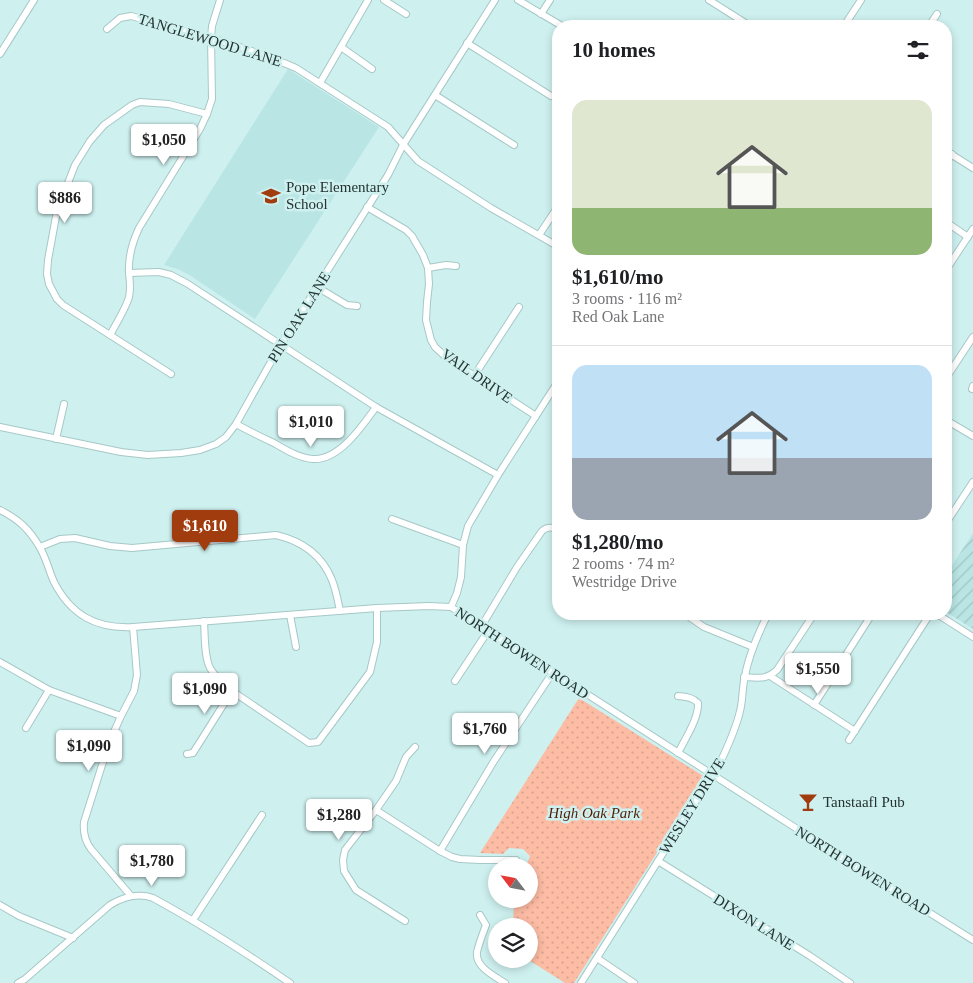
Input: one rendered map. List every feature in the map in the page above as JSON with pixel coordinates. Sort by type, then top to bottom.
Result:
[{"type":"street","points":[[0,54],[34,0]]},
{"type":"street","points":[[110,335],[129,297],[132,243],[139,228],[200,129],[212,99],[211,38],[212,26],[220,0]]},
{"type":"street","points":[[320,83],[368,0]]},
{"type":"street","points":[[384,0],[406,14]]},
{"type":"street","name":"PIN OAK LANE","points":[[0,427],[121,452],[148,455],[200,450],[216,444],[226,437],[236,424],[281,344],[388,175],[403,145],[495,0]]},
{"type":"street","points":[[518,0],[552,20]]},
{"type":"street","points":[[541,14],[550,0]]},
{"type":"street","points":[[709,0],[738,20]]},
{"type":"street","points":[[848,20],[861,0]]},
{"type":"street","points":[[933,20],[937,14]]},
{"type":"street","name":"TANGLEWOOD LANE","points":[[107,29],[120,18],[131,16],[211,38],[296,68],[388,127],[418,161],[491,208],[552,243]]},
{"type":"street","points":[[468,43],[551,96]]},
{"type":"street","points":[[341,47],[372,69]]},
{"type":"street","points":[[435,95],[514,145]]},
{"type":"street","points":[[171,374],[56,299],[49,284],[47,266],[57,211],[75,165],[97,131],[132,105],[140,102],[169,104],[207,114]]},
{"type":"street","points":[[952,154],[973,168]]},
{"type":"street","name":"VAIL DRIVE","points":[[367,208],[406,230],[412,236],[423,256],[428,268],[429,284],[426,320],[431,340],[436,347],[448,359],[536,416]]},
{"type":"street","points":[[539,235],[552,216]]},
{"type":"street","points":[[952,226],[968,237]]},
{"type":"street","points":[[952,261],[973,229]]},
{"type":"street","points":[[428,268],[446,264],[456,266]]},
{"type":"street","points":[[129,273],[159,272],[171,275],[188,284],[376,407],[498,475]]},
{"type":"street","points":[[317,287],[348,305],[357,306]]},
{"type":"street","points":[[474,376],[519,307]]},
{"type":"street","points":[[952,369],[973,337]]},
{"type":"street","points":[[451,607],[462,577],[463,546],[468,526],[552,391]]},
{"type":"street","points":[[56,438],[64,404]]},
{"type":"street","points":[[236,424],[302,457],[314,459],[328,456],[352,440],[376,407]]},
{"type":"street","points":[[952,424],[973,436]]},
{"type":"street","points":[[952,514],[973,482]]},
{"type":"street","name":"NORTH BOWEN ROAD","points":[[0,510],[22,523],[40,547],[53,580],[69,605],[94,622],[106,626],[118,628],[377,608],[451,607],[854,866],[973,940]]},
{"type":"street","points":[[392,519],[463,546]]},
{"type":"street","points":[[480,626],[542,530],[552,527]]},
{"type":"street","points":[[40,547],[68,538],[132,548],[276,535],[303,545],[316,555],[326,567],[340,611]]},
{"type":"street","points":[[204,621],[210,669],[222,683],[309,743],[318,742],[370,672],[377,642],[377,608]]},
{"type":"street","points":[[290,615],[296,647]]},
{"type":"street","points":[[694,620],[704,627],[753,647]]},
{"type":"street","name":"WESLEY DRIVE","points":[[581,983],[720,763],[736,724],[740,711],[744,677],[757,634],[765,620]]},
{"type":"street","points":[[744,677],[760,678],[770,676],[777,670],[810,620]]},
{"type":"street","points":[[814,705],[868,620]]},
{"type":"street","points":[[849,740],[926,620]]},
{"type":"street","points":[[946,620],[973,637]]},
{"type":"street","points":[[131,896],[91,849],[83,830],[109,743],[134,691],[137,675],[133,627]]},
{"type":"street","points":[[454,681],[488,631]]},
{"type":"street","points":[[0,662],[50,690],[121,716]]},
{"type":"street","points":[[440,851],[494,761],[552,672]]},
{"type":"street","points":[[770,676],[855,731]]},
{"type":"street","points":[[26,728],[50,690]]},
{"type":"street","points":[[187,754],[193,753],[232,691]]},
{"type":"street","points":[[678,696],[695,699],[699,707],[692,726],[678,753]]},
{"type":"street","points":[[405,921],[356,890],[344,871],[344,860],[345,850],[396,781],[406,756],[415,747]]},
{"type":"street","points":[[376,810],[452,857],[488,860]]},
{"type":"street","points":[[193,920],[262,815]]},
{"type":"street","name":"DIXON LANE","points":[[658,861],[850,983]]},
{"type":"street","points":[[18,983],[110,905],[131,896],[146,896],[193,920],[290,983]]},
{"type":"street","points":[[0,905],[18,916],[73,938]]},
{"type":"street","points":[[480,915],[486,925],[477,952],[478,959],[486,971],[505,983]]},
{"type":"street","points":[[597,958],[634,983]]},
{"type":"shaded area","name":"Pope Elementary School","points":[[288,69],[379,127],[255,319],[191,276],[164,265]]},
{"type":"shaded area","points":[[973,533],[973,629],[952,616],[952,566]]},
{"type":"green space","name":"High Oak Park","points":[[579,698],[705,777],[574,983],[565,983],[538,966],[538,918],[513,918],[514,908],[538,908],[538,858],[529,858],[530,856],[523,849],[509,848],[503,854],[480,853]]},
{"type":"place","name":"Pope Elementary School","points":[[271,196]]},
{"type":"place","name":"Tanstaafl Pub","points":[[808,802]]}]
